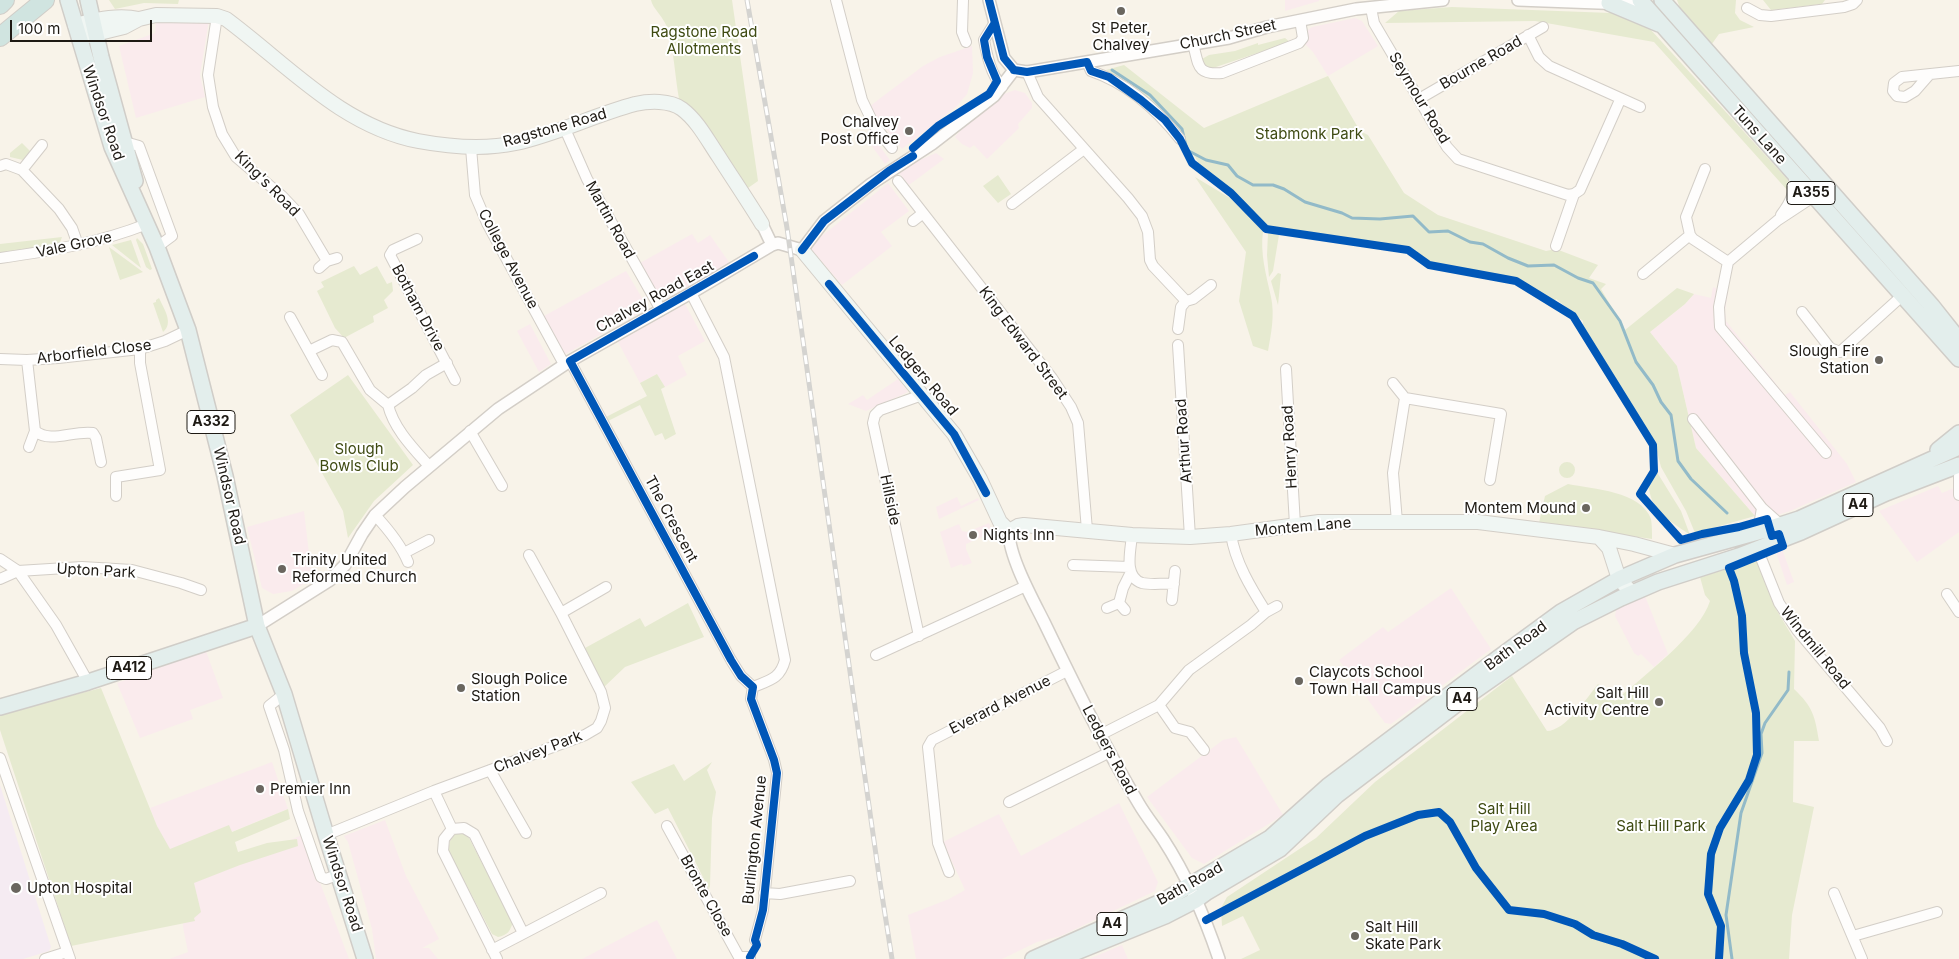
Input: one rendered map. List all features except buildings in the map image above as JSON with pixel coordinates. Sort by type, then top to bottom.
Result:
[{"type":"highway","points":[[0,5],[5,0]]},
{"type":"highway","points":[[0,37],[43,2]]},
{"type":"main road","name":"A332","points":[[68,0],[77,32]]},
{"type":"main road","name":"A332","points":[[88,0],[147,224]]},
{"type":"main road","name":"Tuns Lane","points":[[1641,0],[1794,174],[1820,192],[1932,306],[1959,340]]},
{"type":"main road","name":"Tuns Lane","points":[[1662,0],[1904,295],[1959,359]]},
{"type":"main road","name":"A355","points":[[1675,0],[1681,21]]},
{"type":"main road","name":"A355","points":[[1608,1],[1665,27]]},
{"type":"main road","name":"Ragstone Road","points":[[77,32],[127,17],[139,20],[156,15],[217,16],[226,19],[247,34],[333,104],[374,128],[420,142],[471,148],[516,143],[565,129],[636,104],[659,102],[677,106],[683,109],[700,128],[762,224]]},
{"type":"main road","name":"Windsor Road","points":[[77,32],[112,147],[157,247],[188,330],[225,476],[257,626],[284,694],[326,835],[366,959]]},
{"type":"main road","name":"Ledgers Road","points":[[802,250],[954,434],[980,479],[1000,522],[1009,531]]},
{"type":"main road","points":[[1921,463],[1959,434]]},
{"type":"main road","name":"Bath Road","points":[[1858,499],[1921,463],[1959,447]]},
{"type":"main road","name":"Bath Road","points":[[1059,959],[1165,916],[1192,893],[1270,838],[1328,786],[1497,659],[1561,612],[1618,579],[1674,555],[1827,512],[1858,499],[1959,465]]},
{"type":"main road","name":"Bath Road","points":[[1033,959],[1163,901],[1192,893],[1207,892],[1280,849],[1337,795],[1505,668],[1573,622],[1658,582],[1739,556],[1801,532],[1827,512]]},
{"type":"main road","name":"Montem Lane","points":[[1009,531],[1024,525],[1132,535],[1190,537],[1350,521],[1478,522],[1599,537],[1674,555]]},
{"type":"main road","points":[[1742,536],[1758,548]]},
{"type":"main road","points":[[1599,537],[1609,548],[1618,579],[1632,593]]},
{"type":"main road","points":[[1615,564],[1624,552],[1634,544]]},
{"type":"main road","name":"A412","points":[[0,707],[88,682],[257,626]]},
{"type":"street","points":[[836,0],[862,100],[874,125],[892,148]]},
{"type":"street","points":[[963,0],[964,37],[974,29]]},
{"type":"street","points":[[762,224],[772,244],[778,243],[802,250],[824,221],[889,171],[932,144],[994,96],[1014,70],[1004,58],[989,0]]},
{"type":"street","name":"Church Street","points":[[1014,70],[1027,72],[1229,38],[1300,20],[1371,8],[1443,0]]},
{"type":"street","points":[[1518,0],[1608,1],[1625,4],[1641,0]]},
{"type":"street","points":[[1747,8],[1760,15],[1771,16],[1844,7],[1853,4],[1857,0]]},
{"type":"street","name":"Seymour Road","points":[[1371,8],[1374,23],[1447,147],[1458,159],[1568,195],[1574,194]]},
{"type":"street","name":"King's Road","points":[[217,16],[208,75],[213,107],[222,134],[236,157],[282,196],[299,214],[328,262]]},
{"type":"street","points":[[1193,44],[1196,61],[1202,71],[1209,74],[1222,73],[1299,43],[1303,38],[1300,20]]},
{"type":"street","points":[[994,24],[984,40],[987,57],[997,81],[1002,87]]},
{"type":"street","name":"Bourne Road","points":[[1419,99],[1543,27]]},
{"type":"street","points":[[1528,35],[1539,58],[1549,66],[1620,100],[1640,107]]},
{"type":"street","points":[[1087,62],[1091,71],[1109,77],[1141,100],[1165,120],[1180,139]]},
{"type":"street","points":[[1929,74],[1959,71]]},
{"type":"street","points":[[1027,72],[1038,97],[1142,216],[1148,232],[1150,260],[1186,301]]},
{"type":"street","points":[[1556,246],[1574,194],[1580,190],[1620,100]]},
{"type":"street","name":"Martin Road","points":[[565,129],[587,178],[661,310]]},
{"type":"street","points":[[125,142],[139,146],[172,236],[157,247]]},
{"type":"street","points":[[22,170],[42,145]]},
{"type":"street","name":"College Avenue","points":[[471,148],[476,195],[486,223],[567,362]]},
{"type":"street","points":[[1012,204],[1084,149]]},
{"type":"street","points":[[0,166],[6,164],[22,170],[59,209],[72,228],[78,245]]},
{"type":"street","points":[[1705,169],[1686,217],[1690,235],[1693,239],[1728,262]]},
{"type":"street","points":[[1778,220],[1791,201],[1796,186],[1794,174]]},
{"type":"street","name":"King Edward Street","points":[[898,180],[922,214],[1052,378],[1071,407],[1078,423],[1087,530]]},
{"type":"street","points":[[1820,192],[1778,220],[1728,262],[1718,307],[1720,328],[1826,453]]},
{"type":"street","points":[[913,221],[922,214]]},
{"type":"street","name":"Vale Grove","points":[[0,258],[78,245],[117,236],[147,224]]},
{"type":"street","points":[[1643,274],[1690,235]]},
{"type":"street","name":"Botham Drive","points":[[417,238],[393,250],[390,255],[455,380]]},
{"type":"street","name":"Chalvey Road East","points":[[257,626],[330,580],[345,565],[375,515],[470,431],[525,390],[567,362],[691,293],[772,244]]},
{"type":"street","points":[[1178,329],[1181,307],[1186,301],[1193,299],[1211,285]]},
{"type":"street","points":[[691,293],[724,357],[786,660],[782,671],[775,678],[753,687]]},
{"type":"street","points":[[1802,312],[1830,348],[1840,352],[1904,295]]},
{"type":"street","points":[[290,318],[322,376]]},
{"type":"street","name":"Arborfield Close","points":[[0,359],[27,360],[140,348],[165,341],[188,330]]},
{"type":"street","points":[[309,352],[332,340],[342,342],[370,390],[388,405],[390,414],[407,441],[429,466]]},
{"type":"street","name":"Arthur Road","points":[[1178,345],[1190,537]]},
{"type":"street","points":[[116,496],[116,476],[160,470],[140,363],[140,348]]},
{"type":"street","name":"Arborfield Close","points":[[27,360],[35,431],[29,447]]},
{"type":"street","name":"The Crescent","points":[[567,362],[731,660],[741,676],[753,687]]},
{"type":"street","name":"Botham Drive","points":[[388,405],[412,388],[426,375],[447,363]]},
{"type":"street","name":"Henry Road","points":[[1286,369],[1295,525]]},
{"type":"street","points":[[1393,383],[1405,398],[1501,414],[1490,480]]},
{"type":"street","name":"Hillside","points":[[919,636],[873,423],[875,415],[880,410],[922,395]]},
{"type":"street","points":[[1397,522],[1393,473],[1405,398]]},
{"type":"street","points":[[1693,419],[1762,508],[1781,525]]},
{"type":"street","points":[[35,431],[42,437],[53,437],[83,431],[92,432],[96,438],[101,462]]},
{"type":"street","points":[[470,431],[502,486]]},
{"type":"street","points":[[1959,476],[1959,495]]},
{"type":"street","points":[[1758,531],[1762,508]]},
{"type":"street","points":[[375,515],[386,526],[406,558],[429,540]]},
{"type":"street","name":"Ledgers Road","points":[[1009,531],[1008,540],[1026,586],[1067,671],[1139,806],[1163,838],[1206,920],[1219,959]]},
{"type":"street","points":[[1231,534],[1234,548],[1251,588],[1266,612]]},
{"type":"street","points":[[1108,608],[1122,607],[1123,588],[1130,570],[1132,535]]},
{"type":"street","name":"Windmill Road","points":[[1758,548],[1780,603],[1797,630],[1880,728],[1887,741]]},
{"type":"street","name":"Chalvey Park","points":[[326,835],[597,728],[605,708],[601,692],[529,555]]},
{"type":"street","points":[[0,559],[18,571],[56,625],[88,682]]},
{"type":"street","points":[[1073,565],[1130,570]]},
{"type":"street","name":"Upton Park","points":[[0,578],[18,571],[82,567],[132,570],[201,590]]},
{"type":"street","points":[[1130,570],[1134,578],[1142,583],[1174,584]]},
{"type":"street","points":[[1172,600],[1175,571]]},
{"type":"street","points":[[876,656],[1026,586]]},
{"type":"street","points":[[561,613],[606,587]]},
{"type":"street","points":[[1947,594],[1959,612]]},
{"type":"street","points":[[1100,735],[1159,705],[1189,670],[1266,612],[1277,606]]},
{"type":"street","name":"Everard Avenue","points":[[950,872],[938,843],[935,786],[928,747],[932,740],[1067,671]]},
{"type":"street","name":"Burlington Avenue","points":[[753,687],[751,699],[774,760],[776,773],[762,910],[754,940]]},
{"type":"street","points":[[284,694],[269,706],[284,750],[298,811],[321,877],[326,879],[340,874]]},
{"type":"street","points":[[1159,705],[1175,728],[1190,732],[1204,750]]},
{"type":"street","points":[[1009,802],[1110,752]]},
{"type":"street","points":[[0,758],[68,956],[45,959]]},
{"type":"street","points":[[490,770],[526,833]]},
{"type":"street","points":[[434,791],[452,829]]},
{"type":"street","name":"Bronte Close","points":[[667,826],[737,958],[750,958]]},
{"type":"street","points":[[523,933],[474,834],[464,828],[452,829],[444,839],[443,852],[494,954],[523,933],[602,894]]},
{"type":"street","points":[[764,893],[780,894],[850,881]]},
{"type":"street","points":[[1834,893],[1862,959]]},
{"type":"street","points":[[1853,936],[1937,912]]},
{"type":"shaded area","points":[[1285,0],[1319,0],[1319,1],[1285,11]]},
{"type":"shaded area","points":[[1355,18],[1362,21],[1378,46],[1328,76],[1313,52],[1304,43],[1308,30],[1312,27]]},
{"type":"shaded area","points":[[209,20],[200,75],[205,97],[136,118],[119,46],[155,33],[156,22]]},
{"type":"shaded area","points":[[972,46],[973,73],[967,94],[957,106],[902,149],[870,106],[923,66],[940,57]]},
{"type":"shaded area","points":[[1015,90],[1025,93],[1032,103],[1032,108],[1018,124],[1019,128],[987,159],[974,145],[970,148],[962,144],[955,137],[967,123],[1001,95]]},
{"type":"shaded area","points":[[872,136],[890,160],[885,164],[865,137]]},
{"type":"shaded area","points":[[936,153],[944,159],[909,185],[899,173],[911,164]]},
{"type":"shaded area","points":[[888,183],[909,211],[881,232],[892,246],[842,285],[812,250],[812,245],[821,233],[823,235]]},
{"type":"shaded area","points":[[692,234],[698,243],[710,235],[731,265],[661,300],[640,263]]},
{"type":"shaded area","points":[[626,271],[648,308],[564,355],[544,316]]},
{"type":"shaded area","points":[[1713,287],[1728,293],[1725,311],[1726,321],[1785,395],[1790,392],[1847,464],[1856,482],[1790,511],[1764,519],[1755,516],[1696,448],[1677,366],[1650,332],[1685,304],[1694,294],[1711,298]]},
{"type":"shaded area","points":[[685,304],[705,341],[678,356],[687,375],[665,387],[657,374],[640,383],[618,342]]},
{"type":"shaded area","points":[[530,324],[551,364],[539,372],[517,331]]},
{"type":"shaded area","points":[[898,379],[908,392],[866,411],[848,404],[863,395],[867,400]]},
{"type":"shaded area","points":[[1938,486],[1942,493],[1959,486],[1959,532],[1917,562],[1879,511]]},
{"type":"shaded area","points":[[957,497],[961,506],[978,498],[979,500],[939,519],[936,507]]},
{"type":"shaded area","points":[[304,511],[312,579],[292,591],[273,594],[262,588],[247,527]]},
{"type":"shaded area","points":[[989,523],[993,532],[966,544],[966,549],[972,563],[951,568],[940,532],[959,524],[962,531],[967,532]]},
{"type":"shaded area","points":[[1782,549],[1794,582],[1787,585],[1776,552]]},
{"type":"shaded area","points":[[1451,588],[1491,649],[1391,724],[1385,723],[1339,660],[1383,627],[1388,632]]},
{"type":"shaded area","points":[[1645,596],[1668,654],[1654,667],[1641,654],[1638,656],[1634,653],[1615,616],[1616,610]]},
{"type":"shaded area","points":[[206,651],[223,698],[190,710],[193,719],[140,738],[117,683]]},
{"type":"shaded area","points":[[1236,737],[1283,815],[1204,864],[1192,858],[1147,797],[1223,740]]},
{"type":"shaded area","points":[[272,762],[288,809],[169,857],[150,808]]},
{"type":"shaded area","name":"Upton Hospital","points":[[0,785],[51,947],[49,951],[23,959],[0,959]]},
{"type":"shaded area","points":[[1119,803],[1158,882],[1155,891],[1061,936],[1037,942],[1002,959],[916,959],[908,915],[949,899],[965,890],[943,842],[999,814],[1021,856]]},
{"type":"shaded area","points":[[385,820],[406,876],[439,939],[422,948],[429,948],[438,959],[376,959],[372,929],[348,842],[344,836]]},
{"type":"shaded area","points":[[302,835],[349,959],[169,959],[188,952],[183,927],[186,884]]},
{"type":"shaded area","points":[[657,920],[677,959],[582,959],[641,928]]},
{"type":"shaded area","points":[[1122,945],[1128,959],[1089,959]]},
{"type":"green space","points":[[109,0],[179,0],[178,4],[144,3],[115,9]]},
{"type":"green space","name":"Ragstone Road Allotments","points":[[651,0],[732,0],[758,181],[748,188],[700,117],[691,107],[679,99],[668,30]]},
{"type":"green space","points":[[1677,0],[1736,0],[1735,13],[1740,20],[1754,27],[1719,34],[1709,48],[1683,17]]},
{"type":"green space","points":[[1763,0],[1825,0],[1822,4],[1771,10]]},
{"type":"green space","points":[[1452,7],[1611,13],[1628,18],[1651,30],[1788,180],[1788,191],[1654,42],[1535,21],[1385,23],[1399,11]]},
{"type":"green space","points":[[1285,38],[1290,42],[1210,69],[1205,69],[1202,59],[1209,55],[1235,51],[1258,43],[1258,45]]},
{"type":"green space","name":"Stabmonk Park","points":[[1124,65],[1204,128],[1328,76],[1360,131],[1368,135],[1404,193],[1438,215],[1546,251],[1556,249],[1598,265],[1589,278],[1606,284],[1601,289],[1625,330],[1677,288],[1694,294],[1685,304],[1650,332],[1677,366],[1696,448],[1755,516],[1695,533],[1686,511],[1661,467],[1654,440],[1583,326],[1583,321],[1556,299],[1552,306],[1511,280],[1434,269],[1412,251],[1267,228],[1230,191],[1203,174],[1196,166],[1198,162],[1175,124],[1106,70]]},
{"type":"green space","points":[[22,143],[30,151],[23,160],[10,157],[10,153]]},
{"type":"green space","points":[[998,175],[1011,194],[998,203],[983,186]]},
{"type":"green space","points":[[1195,177],[1230,198],[1263,231],[1265,272],[1273,311],[1268,351],[1253,346],[1239,301],[1246,252]]},
{"type":"green space","points":[[1268,233],[1279,235],[1273,271],[1269,277],[1267,255]]},
{"type":"green space","points":[[62,237],[59,245],[0,254],[0,244]]},
{"type":"green space","points":[[137,238],[143,244],[152,269],[150,270],[146,267],[136,240]]},
{"type":"green space","points":[[131,240],[141,268],[112,245]]},
{"type":"green space","points":[[109,247],[143,272],[120,280]]},
{"type":"green space","points":[[354,266],[360,275],[377,266],[387,284],[392,282],[393,291],[384,300],[388,308],[373,316],[374,322],[344,338],[335,328],[317,291],[324,287],[321,282]]},
{"type":"green space","points":[[1278,273],[1281,274],[1278,305],[1271,281]]},
{"type":"green space","points":[[159,298],[168,320],[168,324],[163,332],[153,303]]},
{"type":"green space","points":[[657,374],[665,387],[661,389],[676,434],[665,440],[662,433],[655,436],[640,405],[608,421],[606,417],[647,396],[640,383]]},
{"type":"green space","name":"Slough Bowls Club","points":[[348,375],[413,465],[374,501],[348,538],[343,511],[290,415]]},
{"type":"green space","points":[[1564,462],[1570,462],[1575,467],[1573,476],[1564,478],[1559,473],[1559,467]]},
{"type":"green space","points":[[1655,469],[1681,511],[1690,535],[1665,517],[1654,505],[1648,475]]},
{"type":"green space","points":[[1568,484],[1615,493],[1637,502],[1646,510],[1651,519],[1652,539],[1539,523],[1545,496]]},
{"type":"green space","name":"Salt Hill Park","points":[[1760,559],[1776,609],[1795,641],[1794,689],[1812,712],[1819,741],[1794,741],[1793,802],[1814,807],[1792,915],[1789,959],[1241,959],[1260,950],[1243,916],[1222,926],[1221,908],[1227,897],[1316,838],[1375,782],[1512,676],[1547,731],[1554,730],[1568,720],[1598,684],[1615,701],[1683,641],[1704,614],[1710,601],[1705,595],[1700,577]]},
{"type":"green space","points":[[688,603],[704,637],[625,667],[602,689],[585,648],[640,618],[645,627]]},
{"type":"green space","points":[[101,688],[157,826],[170,849],[229,825],[232,832],[288,809],[290,819],[235,842],[238,852],[267,843],[297,839],[298,846],[240,865],[194,883],[201,912],[194,918],[195,921],[71,946],[0,730],[0,714]]},
{"type":"green space","points":[[712,762],[707,770],[716,792],[712,818],[709,889],[668,808],[655,814],[631,782],[674,764],[684,781]]},
{"type":"green space","points":[[462,833],[469,838],[513,922],[510,930],[504,935],[498,937],[492,934],[448,850],[450,841],[455,834]]},
{"type":"waterway","points":[[1112,70],[1150,95],[1182,129],[1187,150],[1206,160],[1228,165],[1237,176],[1253,185],[1273,185],[1284,189],[1305,202],[1342,213],[1352,218],[1380,219],[1413,216],[1429,232],[1448,231],[1470,242],[1483,244],[1508,258],[1528,266],[1554,265],[1578,278],[1593,283],[1620,321],[1636,362],[1653,385],[1661,402],[1671,415],[1678,461],[1691,479],[1727,513]]},
{"type":"waterway","points":[[1732,959],[1726,915],[1741,813],[1762,753],[1761,734],[1765,723],[1788,690],[1789,672]]},
{"type":"railway","points":[[747,0],[787,228],[892,959]]},
{"type":"cycle path","points":[[989,0],[1004,58],[1014,70]]},
{"type":"cycle path","points":[[913,148],[938,126],[989,94],[997,81],[987,57],[984,40],[994,24]]},
{"type":"cycle path","points":[[1014,70],[1027,72],[1087,62],[1091,71],[1109,77],[1165,120],[1180,139],[1192,163],[1231,193],[1266,229],[1408,250],[1429,265],[1516,281],[1573,316],[1653,445],[1654,471],[1640,494],[1681,540],[1767,519],[1772,536],[1779,534],[1783,546],[1729,568],[1742,616],[1744,653],[1756,713],[1757,755],[1749,780],[1720,828],[1711,854],[1708,894],[1721,926],[1719,959]]},
{"type":"cycle path","points":[[802,250],[824,221],[889,171],[913,156]]},
{"type":"cycle path","points":[[750,957],[757,945],[755,940],[763,910],[777,773],[751,699],[753,687],[741,676],[731,660],[570,361],[754,256]]},
{"type":"cycle path","points":[[829,284],[954,434],[986,493]]},
{"type":"cycle path","points":[[1206,920],[1365,836],[1418,815],[1439,812],[1450,822],[1476,868],[1509,910],[1544,914],[1575,924],[1593,935],[1622,944],[1655,959]]},
{"type":"place","name":"St Peter, Chalvey","points":[[1121,11]]},
{"type":"place","name":"Chalvey Post Office","points":[[909,131]]},
{"type":"place","name":"Slough Fire Station","points":[[1879,360]]},
{"type":"place","name":"Montem Mound","points":[[1586,508]]},
{"type":"place","name":"Nights Inn","points":[[973,535]]},
{"type":"place","name":"Trinity United Reformed Church","points":[[282,569]]},
{"type":"place","name":"Claycots School Town Hall Campus","points":[[1299,681]]},
{"type":"place","name":"Slough Police Station","points":[[461,688]]},
{"type":"place","name":"Salt Hill Activity Centre","points":[[1659,702]]},
{"type":"place","name":"Premier Inn","points":[[260,789]]},
{"type":"place","name":"Upton Hospital","points":[[16,888]]},
{"type":"place","name":"Salt Hill Skate Park","points":[[1355,936]]},
{"type":"park label","name":"Salt Hill Play Area","points":[[1504,818]]}]
